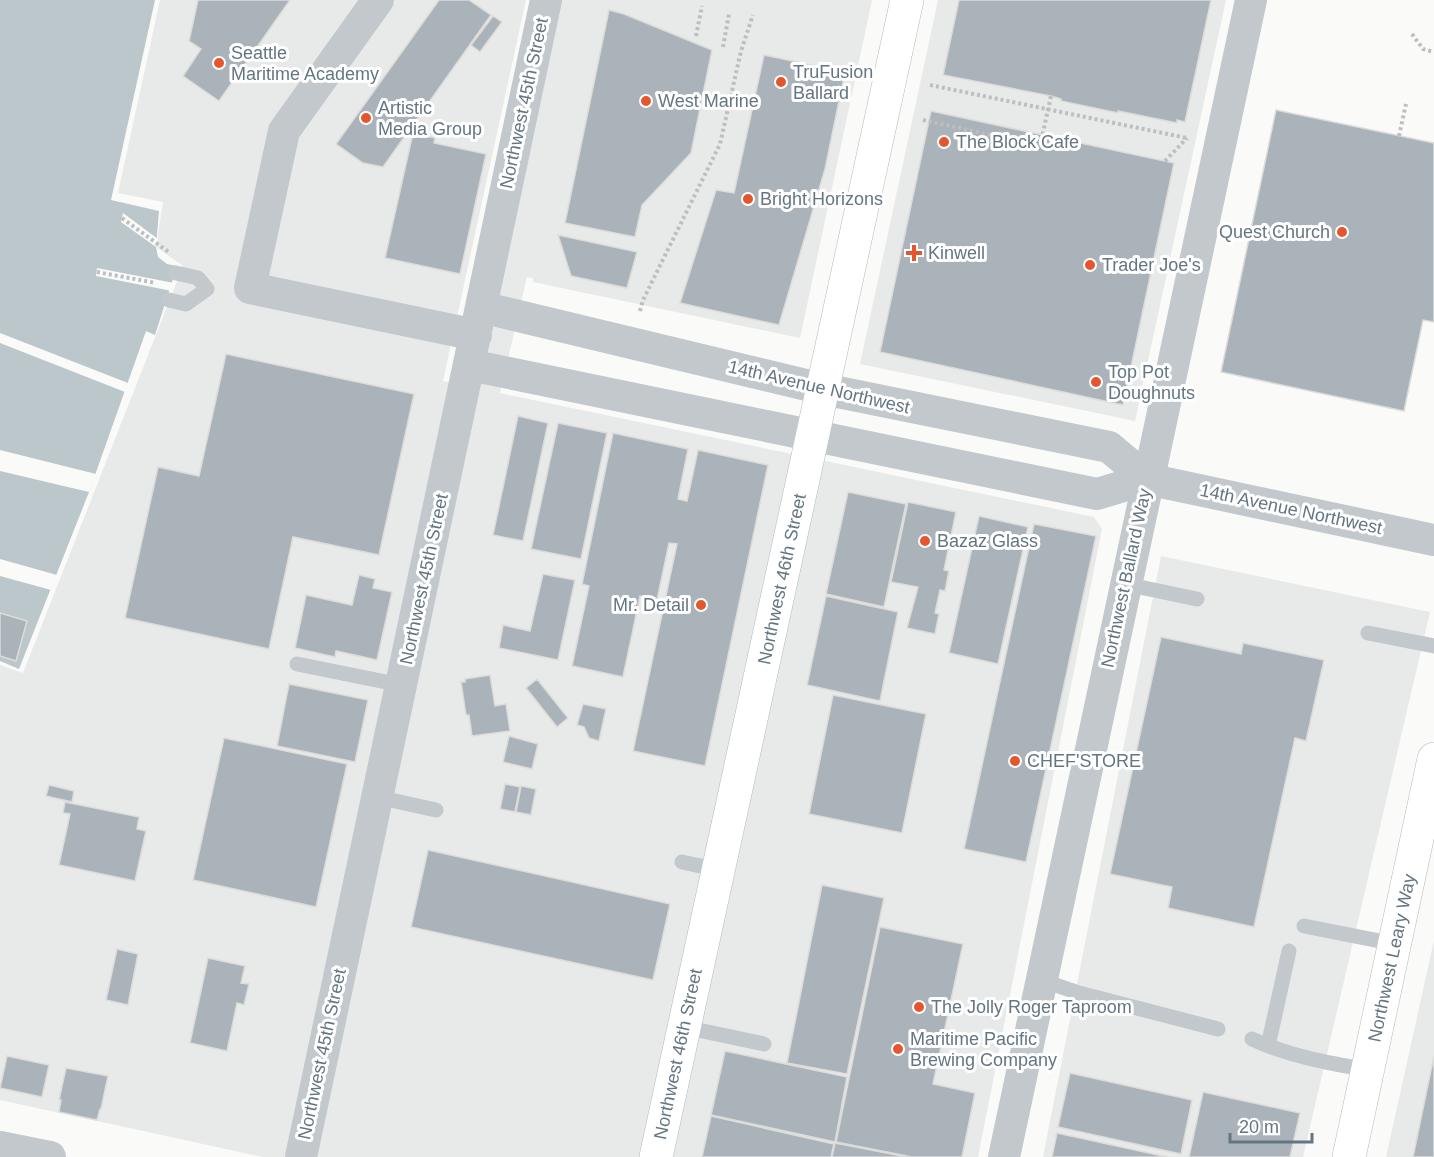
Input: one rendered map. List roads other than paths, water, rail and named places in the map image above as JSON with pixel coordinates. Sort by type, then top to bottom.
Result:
[{"type":"street","name":"14th Avenue Northwest","points":[[378,0],[284,131],[250,288],[476,336],[823,389],[1109,447],[1147,479],[1434,540]]},
{"type":"street","name":"Northwest 45th Street","points":[[301,1157],[546,0]]},
{"type":"street","name":"Northwest 46th Street","points":[[656,1157],[906,0]]},
{"type":"street","name":"Northwest Ballard Way","points":[[1004,1157],[1251,0]]},
{"type":"street","name":"14th Avenue Northwest","points":[[476,336],[813,436],[1097,494],[1147,479]]},
{"type":"street","name":"Northwest Leary Way","points":[[1349,1157],[1430,796],[1434,759]]},
{"type":"street","points":[[0,1147],[50,1157]]},
{"type":"lane","points":[[169,300],[186,304],[207,289],[198,278],[176,266]]},
{"type":"lane","points":[[1125,584],[1197,599]]},
{"type":"lane","points":[[1368,633],[1434,646]]},
{"type":"lane","points":[[297,664],[401,685]]},
{"type":"lane","points":[[377,797],[436,810]]},
{"type":"lane","points":[[682,862],[718,870]]},
{"type":"lane","points":[[1304,926],[1395,944]]},
{"type":"lane","points":[[1268,1046],[1289,951]]},
{"type":"lane","points":[[1041,980],[1080,993],[1218,1029]]},
{"type":"lane","points":[[684,1027],[764,1044]]},
{"type":"lane","points":[[1252,1038],[1268,1046],[1319,1062],[1368,1070]]},
{"type":"place","name":"Seattle Maritime Academy","points":[[219,63]]},
{"type":"place","name":"TruFusion Ballard","points":[[781,82]]},
{"type":"place","name":"West Marine","points":[[646,101]]},
{"type":"place","name":"Artistic Media Group","points":[[366,118]]},
{"type":"place","name":"The Block Cafe","points":[[944,142]]},
{"type":"place","name":"Bright Horizons","points":[[748,199]]},
{"type":"place","name":"Quest Church","points":[[1342,232]]},
{"type":"place","name":"Kinwell","points":[[914,253]]},
{"type":"place","name":"Trader Joe's","points":[[1090,265]]},
{"type":"place","name":"Top Pot Doughnuts","points":[[1096,382]]},
{"type":"place","name":"Bazaz Glass","points":[[925,541]]},
{"type":"place","name":"Mr. Detail","points":[[701,605]]},
{"type":"place","name":"CHEF'STORE","points":[[1015,761]]},
{"type":"place","name":"The Jolly Roger Taproom","points":[[919,1007]]},
{"type":"place","name":"Maritime Pacific Brewing Company","points":[[898,1049]]}]
